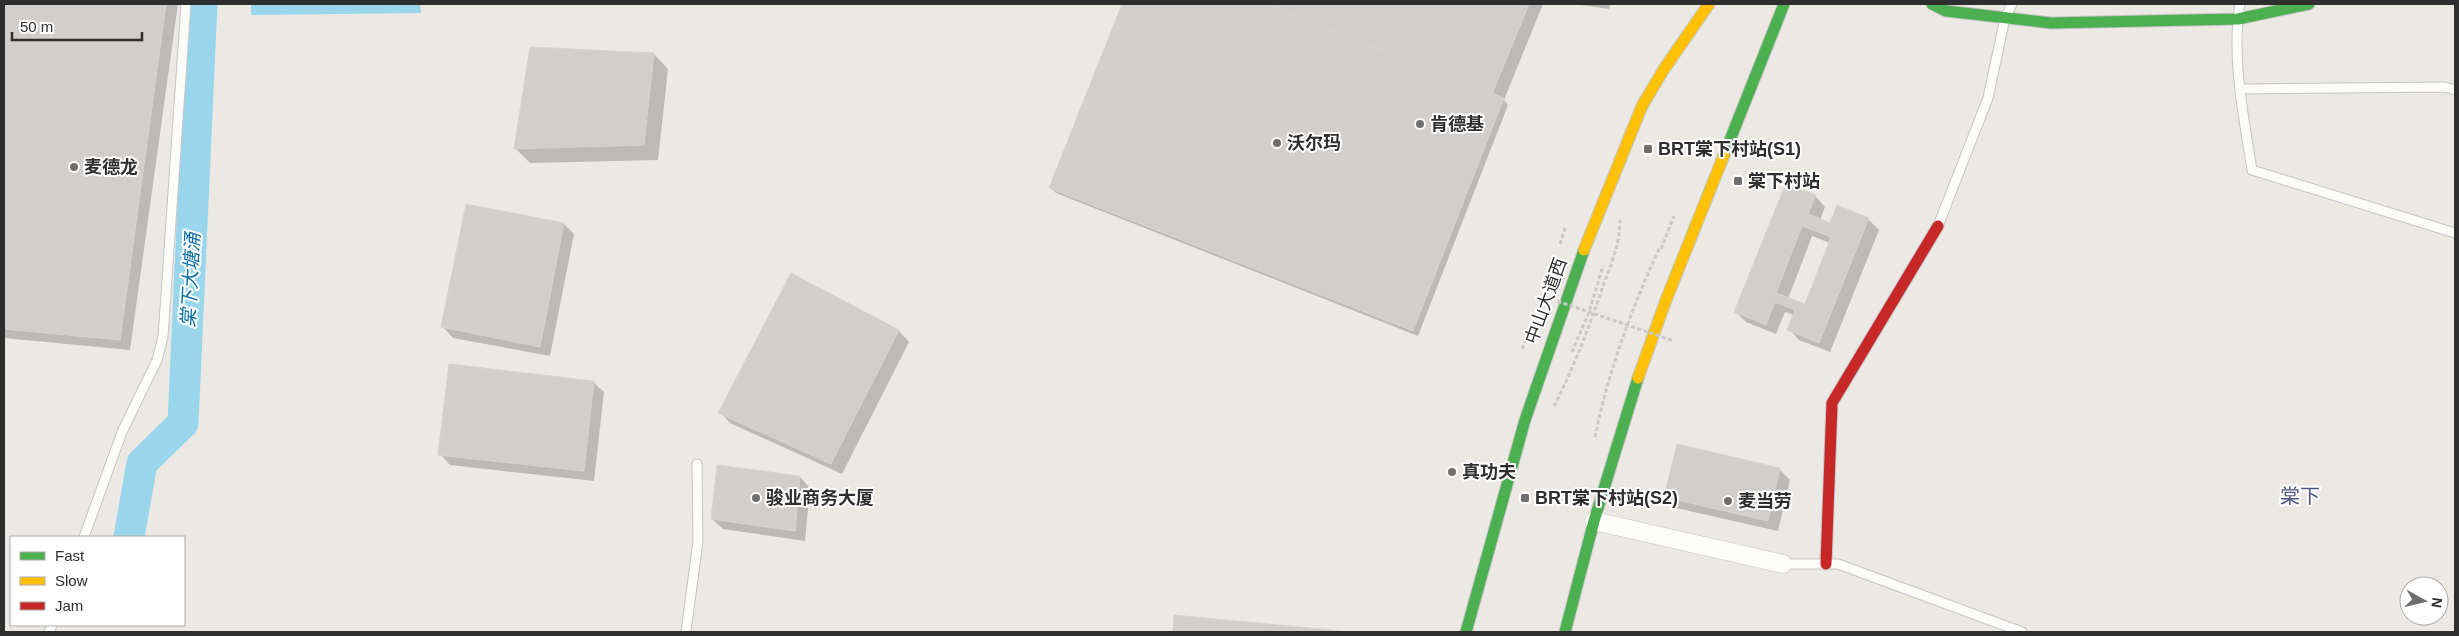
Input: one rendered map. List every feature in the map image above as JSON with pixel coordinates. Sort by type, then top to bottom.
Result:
[{"type":"main road","name":"中山大道西","points":[[1466,632],[1525,418],[1546,354],[1592,229],[1649,94],[1664,68],[1709,4]]},
{"type":"main road","points":[[1565,632],[1616,445],[1666,300],[1784,4]]},
{"type":"main road","points":[[1932,4],[1946,11],[2051,23],[2238,19],[2309,4]]},
{"type":"main road","points":[[1826,564],[1832,403],[1938,226]]},
{"type":"street","points":[[1594,521],[1783,564]]},
{"type":"lane","points":[[84,536],[122,432],[157,360],[163,337],[186,4]]},
{"type":"lane","points":[[1938,226],[1988,98],[2005,18],[2012,4]]},
{"type":"lane","points":[[2240,4],[2238,19],[2240,89],[2252,170],[2455,233]]},
{"type":"lane","points":[[2240,89],[2444,87],[2455,90]]},
{"type":"lane","points":[[686,632],[698,541],[697,464]]},
{"type":"lane","points":[[1783,564],[1838,564],[2022,632]]},
{"type":"path","points":[[1552,410],[1582,343],[1608,274],[1620,235],[1620,215]]},
{"type":"path","points":[[1595,439],[1603,396],[1650,268],[1663,240]]},
{"type":"path","points":[[1570,356],[1589,312],[1605,260]]},
{"type":"path","points":[[1544,297],[1674,340]]},
{"type":"water","points":[[251,4],[420,4],[421,13],[251,15]]},
{"type":"building","name":"麦德龙","points":[[4,4],[166,4],[120,340],[4,329]]},
{"type":"building","name":"沃尔玛","points":[[1122,4],[1264,4],[1504,98],[1413,331],[1049,188]]},
{"type":"building","points":[[1264,4],[1529,4],[1492,94]]},
{"type":"building","points":[[530,47],[654,53],[644,145],[514,149]]},
{"type":"building","points":[[1786,183],[1816,195],[1808,214],[1830,223],[1837,205],[1869,218],[1819,343],[1787,330],[1795,310],[1775,302],[1766,325],[1734,312]],"holes":[[[1802,226],[1831,237],[1805,304],[1776,293]]]},
{"type":"building","points":[[466,204],[564,223],[540,347],[441,327]]},
{"type":"building","points":[[791,273],[899,330],[831,464],[718,413]]},
{"type":"building","points":[[449,364],[594,381],[584,471],[438,455]]},
{"type":"building","points":[[1677,444],[1780,468],[1768,521],[1664,497]]},
{"type":"building","name":"骏业商务大厦","points":[[717,465],[800,476],[795,531],[711,519]]},
{"type":"building","points":[[1174,615],[1341,631],[1341,632],[1173,632]]},
{"type":"waterway","name":"棠下大塘涌","points":[[129,536],[142,463],[183,423],[202,4]]},
{"type":"traffic: fast","points":[[1724,155],[1784,4]]},
{"type":"traffic: fast","points":[[1932,4],[1946,11],[2051,23],[2238,19],[2309,4]]},
{"type":"traffic: fast","points":[[1466,632],[1525,420],[1584,250]]},
{"type":"traffic: fast","points":[[1565,632],[1594,521],[1638,378]]},
{"type":"traffic: slow","points":[[1584,250],[1642,106],[1664,69],[1709,4]]},
{"type":"traffic: slow","points":[[1638,378],[1666,300],[1724,155]]},
{"type":"traffic: jam","points":[[1826,564],[1832,403],[1938,226]]},
{"type":"place","name":"肯德基","points":[[1420,124]]},
{"type":"place","name":"沃尔玛","points":[[1277,143]]},
{"type":"place","name":"BRT棠下村站(S1)","points":[[1648,149]]},
{"type":"place","name":"麦德龙","points":[[74,167]]},
{"type":"place","name":"棠下村站","points":[[1738,181]]},
{"type":"place","name":"真功夫","points":[[1452,472]]},
{"type":"place","name":"骏业商务大厦","points":[[756,498]]},
{"type":"place","name":"BRT棠下村站(S2)","points":[[1525,498]]},
{"type":"place","name":"麦当劳","points":[[1728,501]]},
{"type":"district","name":"棠下","points":[[2300,496]]}]
